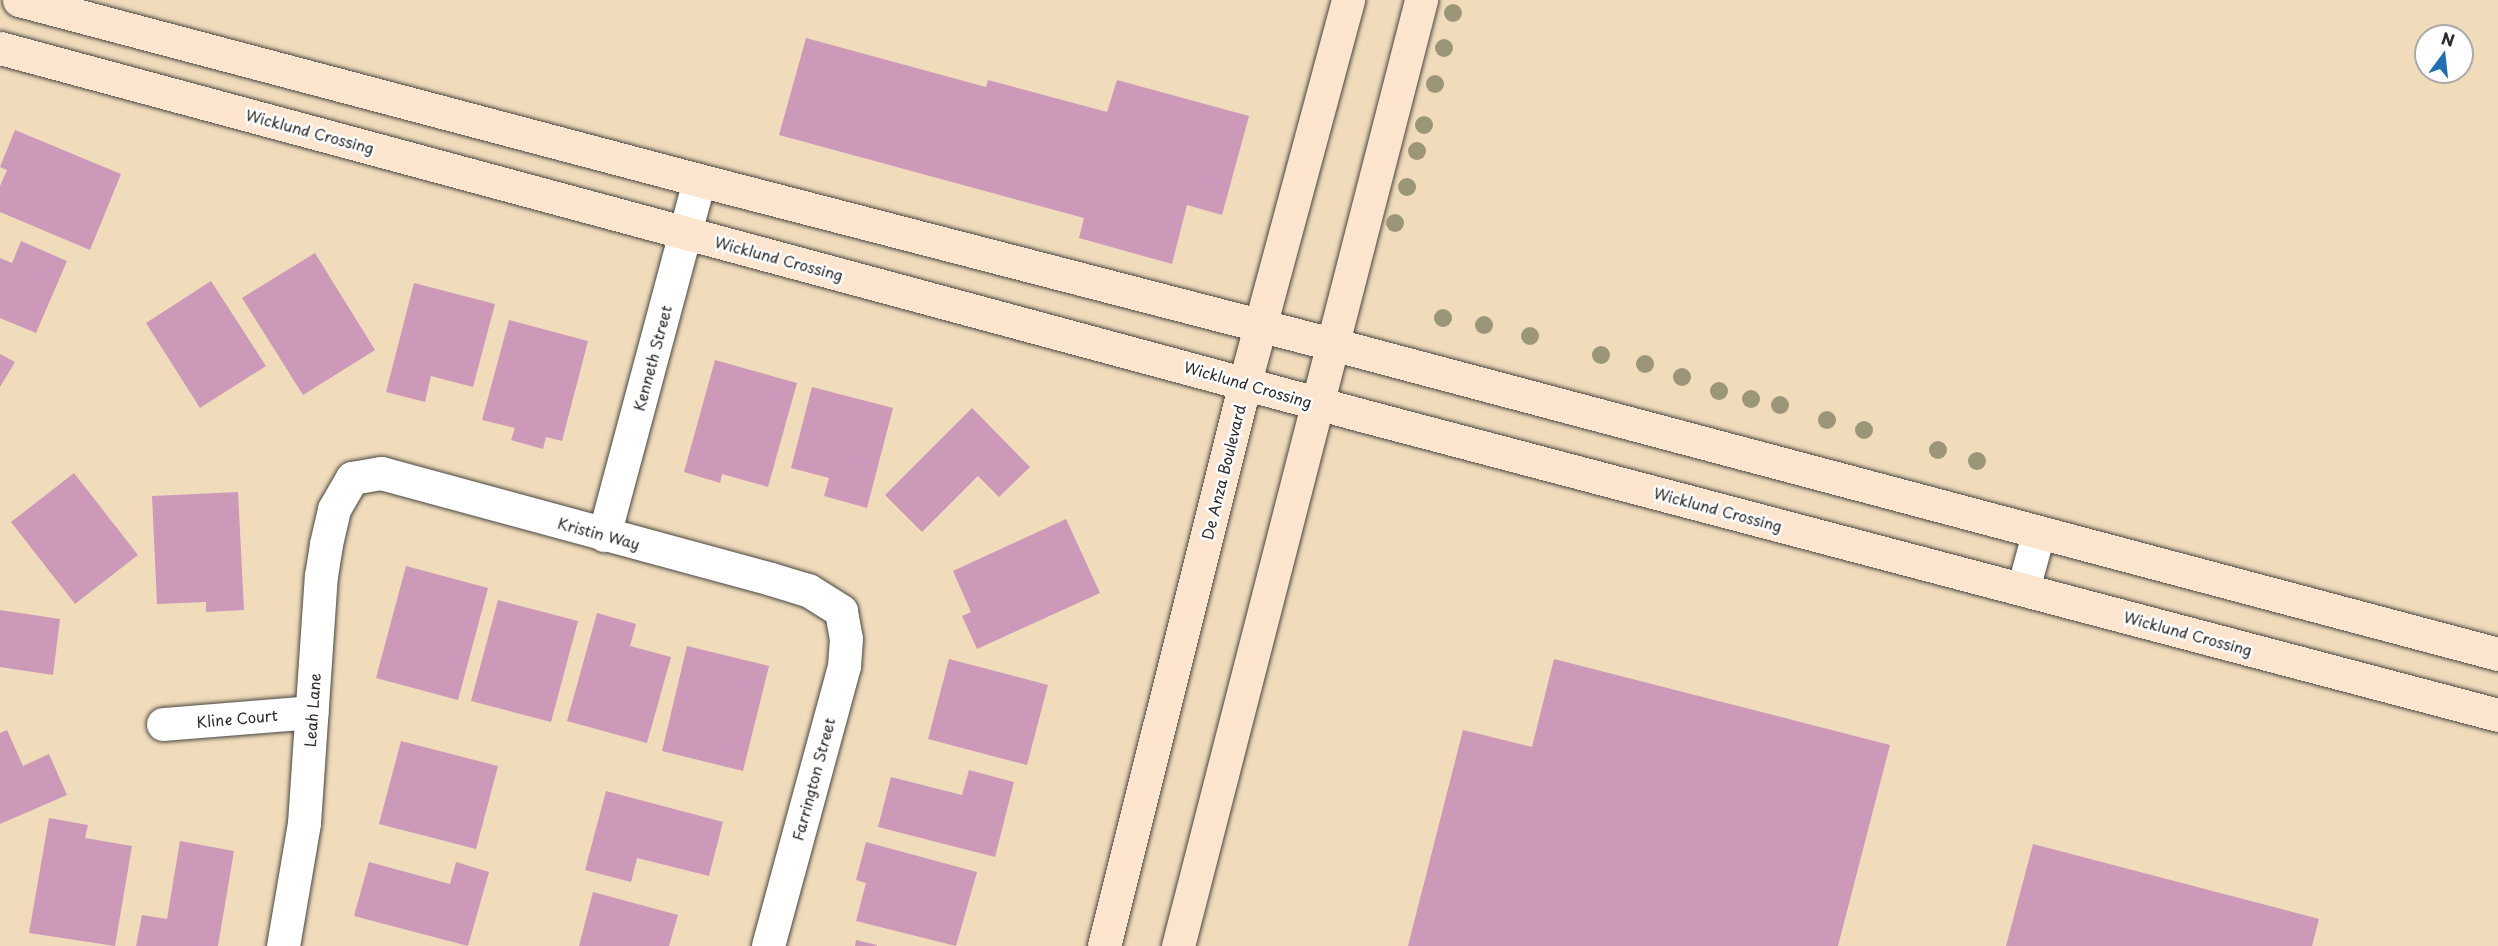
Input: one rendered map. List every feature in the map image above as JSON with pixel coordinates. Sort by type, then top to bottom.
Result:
[{"type":"street","points":[[19,0],[1332,344],[2038,534],[2498,654]]},
{"type":"street","name":"De Anza Boulevard","points":[[1104,946],[1245,382],[1348,0]]},
{"type":"street","points":[[1178,946],[1421,0]]},
{"type":"street","name":"Wicklund Crossing","points":[[0,48],[1316,403],[2498,715]]},
{"type":"street","name":"Kenneth Street","points":[[604,535],[699,180]]},
{"type":"street","name":"Kristin Way","points":[[352,478],[381,473],[808,590],[841,611]]},
{"type":"street","name":"Leah Lane","points":[[283,946],[304,823],[326,544],[334,508],[352,478]]},
{"type":"street","points":[[2023,589],[2038,534]]},
{"type":"street","name":"Farrington Street","points":[[768,946],[844,666],[846,638],[841,611]]},
{"type":"street","name":"Kline Court","points":[[163,724],[312,712]]},
{"type":"building","points":[[806,38],[986,87],[988,80],[1107,112],[1117,80],[1249,116],[1222,215],[1187,205],[1172,264],[1079,238],[1084,218],[779,135]]},
{"type":"building","points":[[15,130],[121,174],[90,250],[0,212],[0,186],[7,170],[0,167]]},
{"type":"building","points":[[21,241],[67,261],[36,333],[0,318],[0,258],[12,263]]},
{"type":"building","points":[[315,253],[375,350],[303,395],[242,298]]},
{"type":"building","points":[[211,281],[266,366],[200,408],[146,323]]},
{"type":"building","points":[[414,283],[495,304],[473,387],[431,376],[425,402],[386,392]]},
{"type":"building","points":[[509,320],[588,341],[562,441],[546,437],[543,449],[511,440],[515,428],[482,420]]},
{"type":"building","points":[[0,354],[15,362],[0,387]]},
{"type":"building","points":[[715,360],[797,383],[768,487],[722,474],[720,483],[684,472]]},
{"type":"building","points":[[812,387],[893,408],[867,508],[824,496],[829,478],[791,468]]},
{"type":"building","points":[[972,408],[1030,467],[999,497],[978,476],[922,532],[885,495]]},
{"type":"building","points":[[74,473],[138,555],[75,604],[11,522]]},
{"type":"building","points":[[238,492],[244,610],[206,612],[206,602],[157,604],[152,496]]},
{"type":"building","points":[[1066,519],[1100,593],[977,649],[962,616],[971,612],[953,571]]},
{"type":"building","points":[[406,566],[488,588],[458,700],[376,678]]},
{"type":"building","points":[[498,600],[578,621],[551,722],[471,701]]},
{"type":"building","points":[[0,610],[60,619],[53,675],[0,667]]},
{"type":"building","points":[[597,613],[636,624],[630,646],[671,657],[647,743],[567,721]]},
{"type":"building","points":[[687,646],[769,666],[743,771],[662,751]]},
{"type":"building","points":[[949,659],[1048,685],[1027,765],[928,739]]},
{"type":"building","points":[[1554,659],[1890,745],[1838,946],[1408,946],[1463,730],[1532,747]]},
{"type":"building","points":[[7,730],[23,766],[49,754],[67,795],[0,824],[0,733]]},
{"type":"building","points":[[401,741],[498,766],[476,849],[379,824]]},
{"type":"building","points":[[969,770],[1014,782],[995,857],[878,827],[891,777],[962,795]]},
{"type":"building","points":[[606,791],[723,822],[709,876],[637,858],[631,882],[585,870]]},
{"type":"building","points":[[49,818],[88,825],[85,838],[132,846],[115,946],[29,933]]},
{"type":"building","points":[[180,841],[234,851],[218,946],[136,946],[142,915],[167,919]]},
{"type":"building","points":[[866,842],[977,872],[956,946],[856,921],[866,883],[856,880]]},
{"type":"building","points":[[2033,844],[2319,919],[2312,946],[2006,946]]},
{"type":"building","points":[[369,862],[450,884],[456,862],[489,872],[468,946],[354,916]]},
{"type":"building","points":[[593,892],[678,915],[669,946],[579,946]]},
{"type":"building","points":[[856,940],[877,945],[877,946],[855,946]]}]
